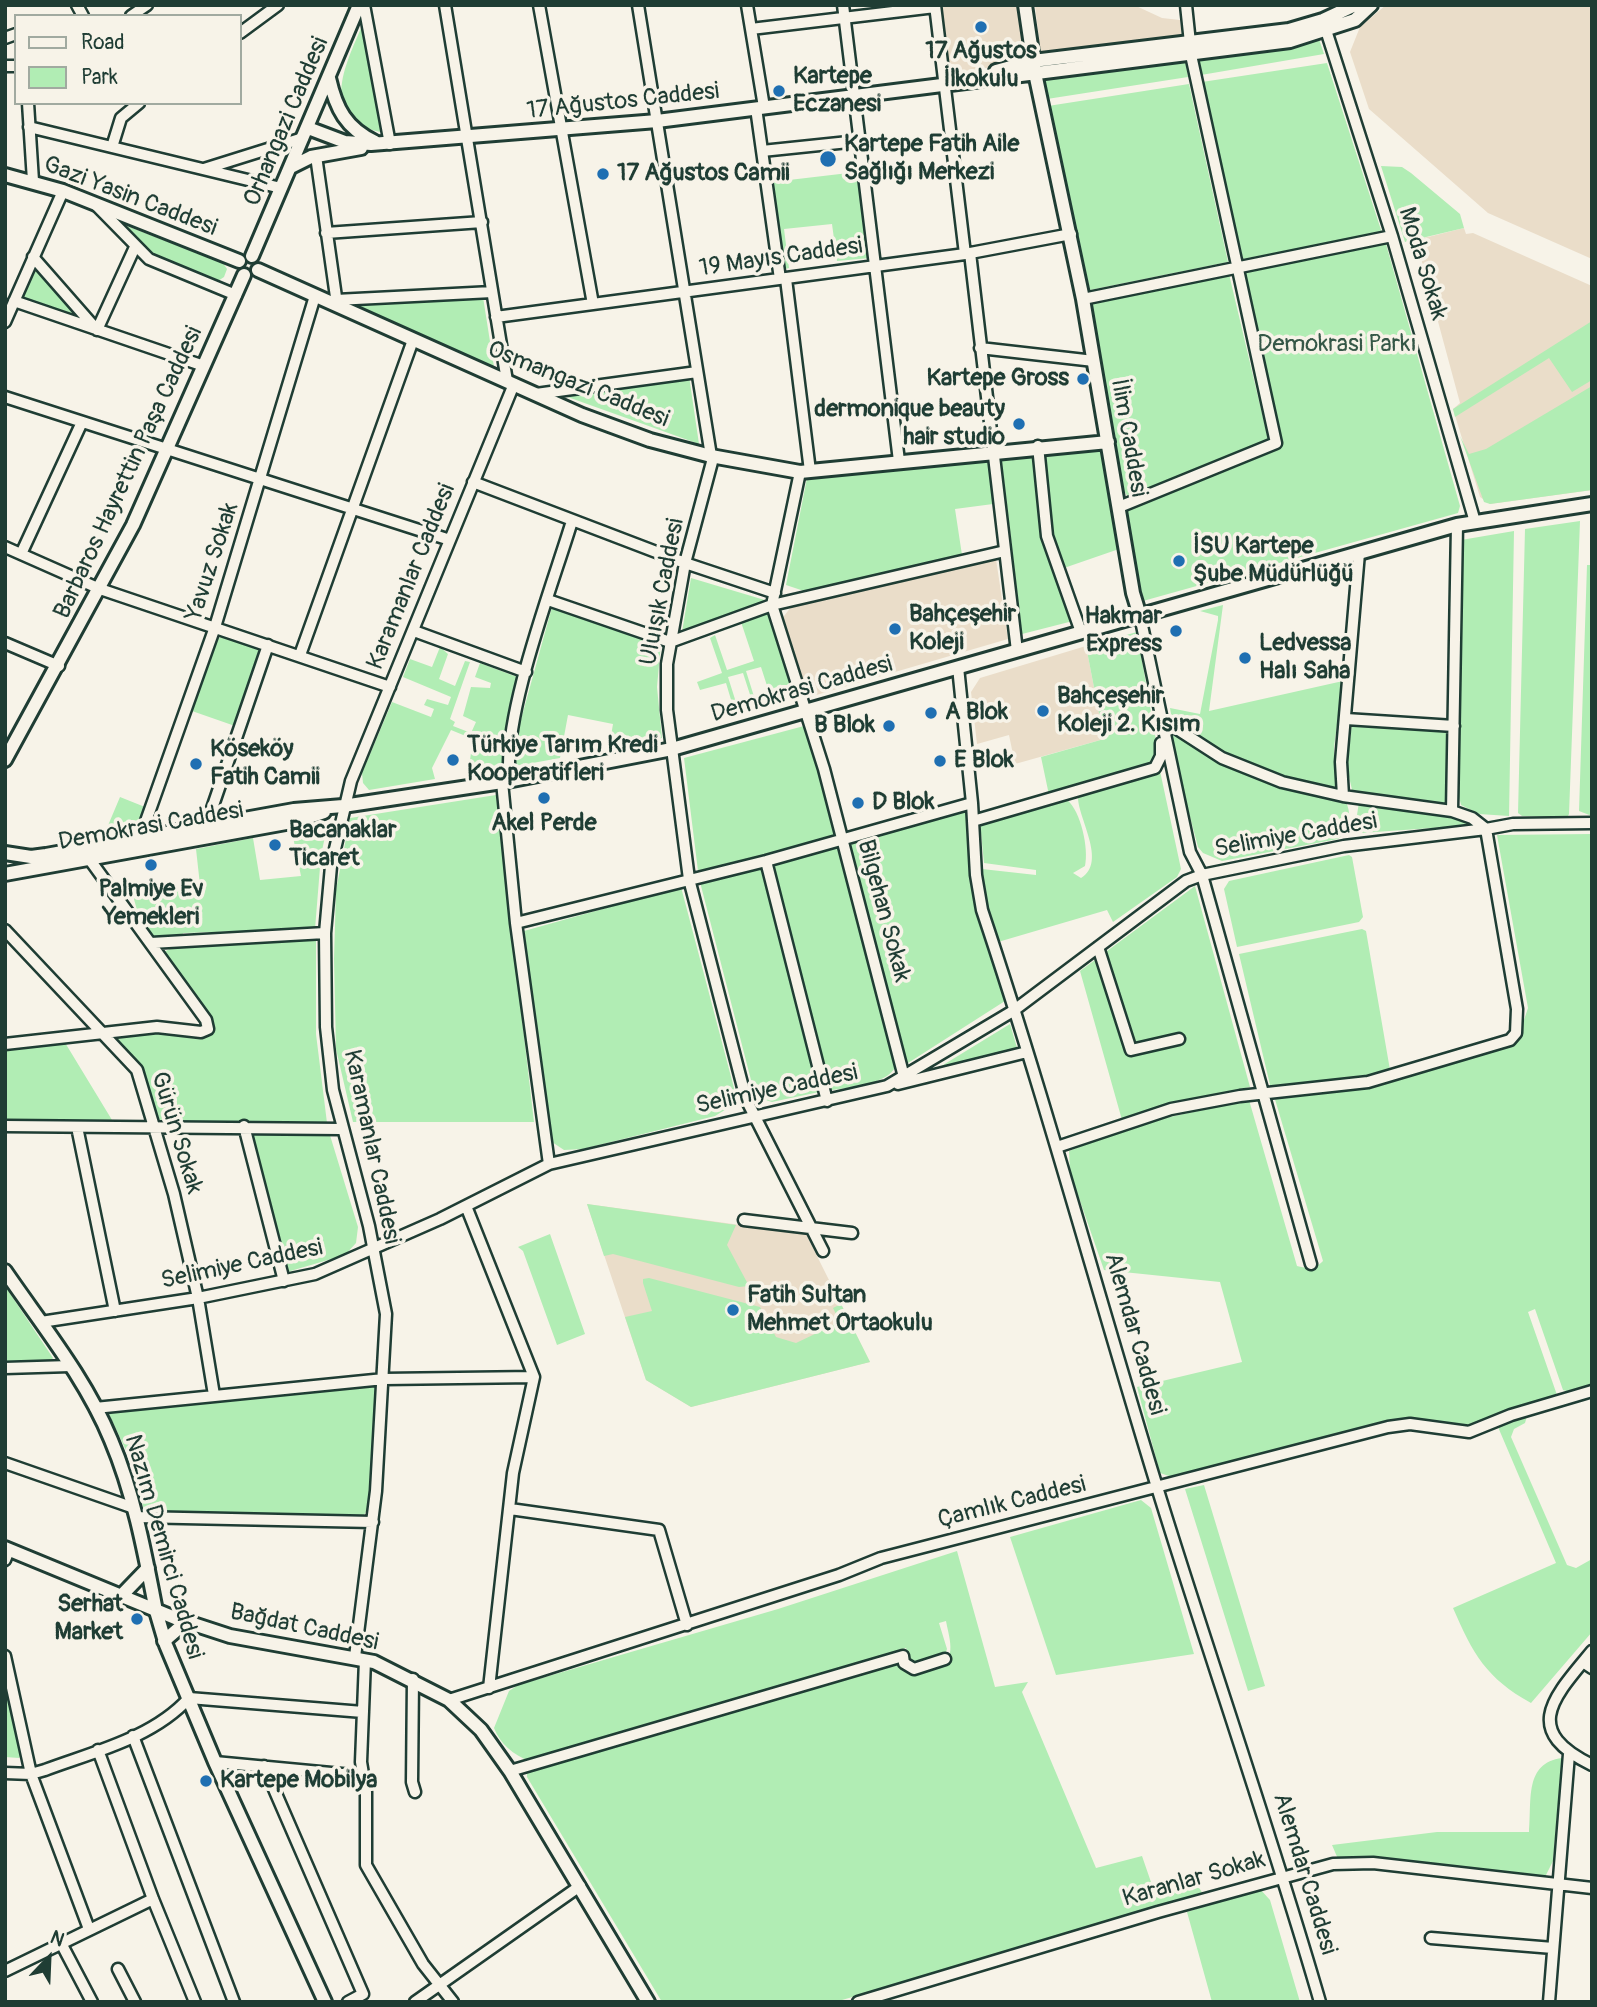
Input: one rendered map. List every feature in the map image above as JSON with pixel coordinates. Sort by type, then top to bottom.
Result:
[{"type":"street","points":[[242,32],[278,5]]},
{"type":"street","points":[[362,5],[384,144]]},
{"type":"street","name":"Orhangazi Caddesi","points":[[252,256],[362,5]]},
{"type":"street","points":[[445,5],[469,138],[496,317],[511,382]]},
{"type":"street","points":[[539,5],[593,304]]},
{"type":"street","name":"Uluışık Caddesi","points":[[638,5],[711,456],[709,479],[685,563],[670,642],[667,689],[689,879],[752,1115],[823,1251]]},
{"type":"street","name":"Bilgehan Sokak","points":[[747,5],[760,107],[762,151],[783,279],[805,472],[772,606],[842,839],[904,1077]]},
{"type":"street","points":[[843,5],[899,461]]},
{"type":"street","name":"İlim Caddesi","points":[[1025,5],[1034,67],[1083,299],[1133,593],[1190,852],[1202,875],[1311,1264]]},
{"type":"street","points":[[1119,507],[1276,443],[1190,49],[1186,5]]},
{"type":"street","name":"17 Ağustos Caddesi","points":[[1324,26],[1355,5]]},
{"type":"street","name":"17 Ağustos Caddesi","points":[[306,133],[345,142],[384,144],[657,121],[945,84],[1034,67],[1190,49],[1355,19],[1371,5]]},
{"type":"street","points":[[751,29],[935,6],[994,451],[1017,651]]},
{"type":"street","name":"Moda Sokak","points":[[1324,26],[1392,236],[1475,522]]},
{"type":"street","points":[[329,78],[334,98],[345,121],[361,135],[384,144]]},
{"type":"street","points":[[28,105],[33,181]]},
{"type":"street","points":[[112,147],[121,118],[137,105]]},
{"type":"street","points":[[29,127],[281,188]]},
{"type":"street","points":[[203,169],[306,133]]},
{"type":"street","points":[[762,151],[858,141]]},
{"type":"street","points":[[290,167],[316,156],[384,144]]},
{"type":"street","points":[[316,156],[337,303],[492,292]]},
{"type":"street","name":"Gazi Yasin Caddesi","points":[[5,175],[64,191],[239,261]]},
{"type":"street","points":[[5,321],[64,191]]},
{"type":"street","points":[[95,204],[149,259],[236,295]]},
{"type":"street","points":[[326,233],[482,222]]},
{"type":"street","name":"19 Mayıs Caddesi","points":[[496,317],[877,266],[1071,234]]},
{"type":"street","points":[[1083,299],[1392,236]]},
{"type":"street","points":[[97,330],[135,247]]},
{"type":"street","points":[[246,255],[252,256],[257,261],[258,270],[251,275],[244,275],[239,271],[239,261],[246,255]]},
{"type":"street","points":[[33,257],[97,330]]},
{"type":"street","name":"Osmangazi Caddesi","points":[[258,270],[607,425],[711,456],[805,472],[1038,446],[1108,442]]},
{"type":"street","name":"Barbaros Hayrettin Paşa Caddesi","points":[[5,760],[100,589],[167,449],[244,275]]},
{"type":"street","name":"Yavuz Sokak","points":[[140,838],[215,627],[315,296]]},
{"type":"street","points":[[15,301],[204,366]]},
{"type":"street","points":[[300,655],[355,508],[413,340]]},
{"type":"street","points":[[980,348],[1094,362]]},
{"type":"street","points":[[535,394],[697,372]]},
{"type":"street","name":"Karamanlar Caddesi","points":[[453,2002],[407,1935],[366,1865],[360,1658],[384,1378],[386,1314],[369,1226],[341,1129],[326,1027],[325,933],[331,866],[343,806],[511,382]]},
{"type":"street","points":[[5,397],[450,540]]},
{"type":"street","points":[[21,554],[82,422]]},
{"type":"street","points":[[1038,446],[1047,536],[1081,632]]},
{"type":"street","points":[[473,482],[685,563],[775,593]]},
{"type":"street","name":"Demokrasi Caddesi","points":[[5,853],[38,856],[294,810],[343,806],[506,781],[672,749],[1457,525],[1592,504]]},
{"type":"street","points":[[549,1164],[516,923],[506,781],[511,738],[526,672],[572,521]]},
{"type":"street","points":[[1452,811],[1457,525]]},
{"type":"street","points":[[5,547],[100,589],[390,687]]},
{"type":"street","points":[[548,600],[670,642],[772,606],[1006,551]]},
{"type":"street","points":[[1343,796],[1341,762],[1359,553]]},
{"type":"street","points":[[414,631],[526,672]]},
{"type":"street","points":[[5,643],[59,666]]},
{"type":"street","points":[[206,826],[268,645]]},
{"type":"street","name":"Alemdar Caddesi","points":[[958,667],[979,896],[1057,1147],[1157,1488],[1284,1877],[1320,2002]]},
{"type":"street","points":[[973,821],[1155,768],[1161,756],[1160,718]]},
{"type":"street","points":[[1057,1147],[1171,1110],[1263,1094],[1368,1082],[1510,1040],[1516,1033],[1517,1025],[1486,829],[1472,818],[1452,811],[1297,787],[1242,767],[1200,746],[1160,718]]},
{"type":"street","points":[[1346,719],[1454,726]]},
{"type":"street","points":[[516,923],[766,861],[972,803]]},
{"type":"street","name":"Demokrasi Caddesi","points":[[5,874],[92,862],[297,821],[343,806]]},
{"type":"street","name":"Selimiye Caddesi","points":[[41,1322],[198,1298],[336,1268],[549,1164],[887,1086],[1013,1011],[1186,881],[1202,875],[1344,846],[1513,824],[1592,822]]},
{"type":"street","points":[[766,861],[827,1101]]},
{"type":"street","points":[[5,1044],[157,1027],[201,1032],[208,1029],[206,1020],[92,862]]},
{"type":"street","name":"Gürün Sokak","points":[[5,930],[136,1070],[156,1127],[198,1298],[214,1395]]},
{"type":"street","points":[[151,943],[325,933]]},
{"type":"street","points":[[1098,947],[1131,1050],[1180,1039]]},
{"type":"street","points":[[887,1086],[1027,1052]]},
{"type":"street","points":[[5,1126],[244,1126],[341,1129]]},
{"type":"street","points":[[244,1126],[284,1281]]},
{"type":"street","points":[[77,1127],[115,1311]]},
{"type":"street","points":[[466,1206],[534,1377],[513,1474],[489,1688]]},
{"type":"street","points":[[744,1220],[852,1233]]},
{"type":"street","name":"Nazım Demirci Caddesi","points":[[5,1271],[70,1366],[111,1440],[135,1513],[164,1640],[215,1762],[325,2002]]},
{"type":"street","points":[[5,1368],[70,1366]]},
{"type":"street","points":[[95,1408],[384,1378],[534,1377]]},
{"type":"street","name":"Çamlık Caddesi","points":[[449,1700],[687,1625],[839,1575],[881,1558],[1400,1424],[1460,1432],[1477,1430],[1511,1415],[1592,1391]]},
{"type":"street","points":[[5,1463],[135,1513],[373,1522]]},
{"type":"street","points":[[510,1509],[659,1530],[687,1625]]},
{"type":"street","name":"Bağdat Caddesi","points":[[7,1553],[186,1622],[249,1640],[360,1658],[413,1679],[449,1700],[481,1730],[510,1771],[648,2002]]},
{"type":"street","points":[[121,1597],[148,1568]]},
{"type":"street","points":[[164,1640],[186,1622]]},
{"type":"street","points":[[1592,1651],[1587,1665],[1551,1704],[1548,1717],[1556,1740],[1569,1754],[1592,1765]]},
{"type":"street","points":[[5,1656],[31,1774],[89,1929]]},
{"type":"street","points":[[510,1771],[903,1656],[905,1663],[914,1669],[945,1660]]},
{"type":"street","points":[[413,1679],[412,1782],[415,1792]]},
{"type":"street","points":[[5,1773],[31,1774],[133,1736],[167,1719],[189,1698],[363,1712]]},
{"type":"street","points":[[133,1736],[234,2002]]},
{"type":"street","points":[[99,1749],[153,1899],[195,2002]]},
{"type":"street","points":[[1549,2002],[1569,1754]]},
{"type":"street","points":[[215,1762],[363,1776]]},
{"type":"street","points":[[264,1766],[363,1994],[348,2002]]},
{"type":"street","name":"Karanlar Sokak","points":[[858,2002],[1333,1864],[1373,1863],[1592,1888]]},
{"type":"street","points":[[415,2002],[580,1886]]},
{"type":"street","points":[[5,1971],[153,1899]]},
{"type":"street","points":[[1431,1938],[1553,1948]]},
{"type":"street","points":[[61,1943],[92,2002]]},
{"type":"street","points":[[118,1969],[135,2002]]},
{"type":"shaded area","name":"17 Ağustos İlkokulu","points":[[939,5],[1017,5],[1025,48],[1021,58],[1014,63],[947,75]]},
{"type":"shaded area","points":[[1035,5],[1134,5],[1162,18],[1180,20],[1182,40],[1041,56]]},
{"type":"shaded area","points":[[1386,5],[1592,5],[1592,259],[1488,213],[1369,109],[1350,52],[1360,27]]},
{"type":"shaded area","points":[[1464,228],[1466,234],[1473,233],[1592,286],[1592,490],[1490,504],[1480,497],[1453,409],[1460,403],[1416,240]]},
{"type":"shaded area","name":"Bahçeşehir Koleji","points":[[996,559],[1008,639],[806,698],[781,620],[791,607]]},
{"type":"shaded area","points":[[1086,646],[1104,739],[1015,764],[1009,735],[977,744],[971,692],[980,678]]},
{"type":"shaded area","name":"Fatih Sultan Mehmet Ortaokulu","points":[[587,1204],[806,1234],[870,1362],[691,1407],[646,1380]]},
{"type":"green space","points":[[364,21],[382,127],[380,132],[360,125],[348,114],[342,101],[345,70]]},
{"type":"green space","points":[[1319,39],[1324,54],[1201,75],[1198,59],[1265,51]]},
{"type":"green space","points":[[1185,59],[1188,77],[1047,99],[1043,78]]},
{"type":"green space","points":[[1327,63],[1382,233],[1243,259],[1202,82]]},
{"type":"green space","points":[[1189,84],[1228,262],[1090,290],[1048,106]]},
{"type":"green space","points":[[1381,166],[1402,167],[1411,173],[1460,214],[1464,228],[1405,242]]},
{"type":"green space","points":[[857,172],[870,258],[837,261],[832,224],[784,229],[789,268],[785,269],[772,182]]},
{"type":"green space","points":[[127,226],[223,263],[227,269],[224,277],[218,281],[149,254],[124,229]]},
{"type":"green space","name":"Demokrasi Parkı","points":[[1386,244],[1460,506],[1458,513],[1143,601],[1130,544],[1127,508],[1281,448],[1244,271]]},
{"type":"green space","points":[[34,265],[82,316],[80,318],[22,299]]},
{"type":"green space","points":[[1229,274],[1268,439],[1128,497],[1124,491],[1091,304]]},
{"type":"green space","points":[[483,297],[494,367],[347,304]]},
{"type":"green space","points":[[1592,321],[1592,380],[1572,392],[1549,358],[1455,417],[1453,409]]},
{"type":"green space","points":[[689,376],[699,444],[562,395]]},
{"type":"green space","points":[[1592,386],[1592,490],[1490,504],[1484,502],[1460,436],[1469,454],[1486,449]]},
{"type":"green space","points":[[1101,448],[1119,549],[1064,568],[1051,533],[1044,451]]},
{"type":"green space","points":[[1034,451],[1042,533],[1073,621],[1022,634],[1001,455]]},
{"type":"green space","points":[[988,458],[993,504],[955,509],[962,555],[807,592],[786,585],[807,478]]},
{"type":"green space","points":[[1580,521],[1569,814],[1567,818],[1522,816],[1518,813],[1525,529]]},
{"type":"green space","points":[[1514,531],[1509,816],[1479,814],[1461,805],[1457,788],[1461,540]]},
{"type":"green space","points":[[1587,565],[1592,565],[1592,816],[1579,811]]},
{"type":"green space","points":[[691,578],[768,601],[682,632]]},
{"type":"green space","points":[[1223,605],[1209,711],[1343,681],[1334,747],[1336,789],[1290,780],[1246,764],[1166,717],[1171,714],[1170,708],[1200,714],[1218,616],[1200,611]]},
{"type":"green space","points":[[552,607],[661,643],[657,687],[662,738],[609,748],[613,724],[568,715],[560,758],[516,766],[517,734]]},
{"type":"green space","points":[[769,612],[792,686],[769,692],[761,667],[746,671],[757,706],[754,707],[743,673],[728,677],[739,712],[735,713],[726,683],[700,690],[697,682],[722,673],[710,638],[715,635],[727,670],[754,661],[741,622]]},
{"type":"green space","points":[[1137,632],[1158,752],[1154,764],[1049,795],[1041,757],[1104,739],[1086,646]]},
{"type":"green space","points":[[223,635],[258,647],[261,652],[235,726],[192,711],[217,640]]},
{"type":"green space","points":[[440,647],[448,654],[439,679],[455,686],[465,661],[470,662],[450,719],[455,722],[453,726],[471,733],[476,722],[463,716],[471,687],[490,688],[491,683],[475,677],[480,663],[520,678],[502,770],[468,774],[473,739],[451,730],[432,768],[435,779],[369,790],[363,783],[362,773],[392,702],[431,717],[434,709],[424,705],[427,699],[448,705],[451,697],[403,677],[410,659],[432,667]]},
{"type":"green space","points":[[1352,723],[1446,732],[1449,735],[1447,807],[1425,800],[1353,794],[1347,768]]},
{"type":"green space","points":[[804,726],[836,834],[828,839],[698,871],[684,758]]},
{"type":"green space","points":[[1167,730],[1209,755],[1252,774],[1345,800],[1349,810],[1346,831],[1338,839],[1222,861],[1203,853],[1198,847]]},
{"type":"green space","points":[[1160,771],[1181,869],[1177,877],[1113,922],[1107,910],[998,942],[984,897],[982,869],[1036,875],[1036,870],[984,863],[980,823],[1067,800],[1080,821],[1085,841],[1085,866],[1073,873],[1081,878],[1089,871],[1092,851],[1078,796]]},
{"type":"green space","points":[[496,795],[534,1122],[353,1122],[336,1049],[334,959],[336,890],[350,818]]},
{"type":"green space","points":[[120,797],[145,807],[135,830],[104,835]]},
{"type":"green space","points":[[1359,802],[1436,812],[1475,825],[1361,833],[1355,828]]},
{"type":"green space","points":[[968,809],[975,899],[1005,1001],[908,1063],[902,1062],[848,843]]},
{"type":"green space","points":[[328,823],[321,855],[315,929],[183,933],[155,937],[140,921],[132,892],[200,885],[196,849],[253,838],[260,880],[301,876],[292,832]]},
{"type":"green space","points":[[1592,834],[1592,1386],[1574,1393],[1563,1390],[1535,1309],[1528,1312],[1557,1395],[1556,1399],[1469,1428],[1402,1419],[1175,1478],[1160,1473],[1137,1387],[1242,1362],[1220,1282],[1104,1270],[1070,1172],[1069,1151],[1137,1124],[1249,1100],[1297,1266],[1317,1266],[1323,1261],[1274,1096],[1364,1085],[1518,1038],[1528,1008],[1497,835]]},
{"type":"green space","points":[[839,844],[896,1066],[891,1073],[875,1082],[827,1091],[774,867],[778,862]]},
{"type":"green space","points":[[1349,855],[1352,857],[1363,917],[1359,922],[1237,947],[1224,889],[1229,881]]},
{"type":"green space","points":[[755,868],[764,871],[819,1092],[772,1102],[759,1098],[751,1080],[700,882]]},
{"type":"green space","points":[[1195,886],[1250,1087],[1165,1105],[1122,1120],[1080,971]]},
{"type":"green space","points":[[681,887],[734,1088],[733,1105],[715,1116],[583,1149],[564,1150],[552,1142],[524,931]]},
{"type":"green space","points":[[1362,929],[1366,931],[1390,1070],[1359,1080],[1271,1089],[1239,954]]},
{"type":"green space","points":[[316,938],[316,1034],[327,1123],[160,1121],[142,1069],[114,1035],[170,1031],[207,1035],[215,1029],[164,952],[175,946]]},
{"type":"green space","points":[[1010,1024],[1018,1051],[930,1073]]},
{"type":"green space","points":[[64,1041],[112,1120],[5,1121],[5,1047]]},
{"type":"green space","points":[[254,1130],[329,1132],[358,1227],[356,1243],[345,1255],[287,1272],[250,1134]]},
{"type":"green space","points":[[587,1204],[736,1225],[727,1245],[749,1286],[739,1287],[613,1254],[604,1256]]},
{"type":"green space","points":[[550,1234],[585,1334],[557,1345],[523,1251],[518,1247]]},
{"type":"green space","points":[[649,1278],[760,1307],[776,1337],[796,1343],[840,1322],[833,1308],[841,1304],[870,1362],[691,1407],[646,1380],[625,1317],[652,1311],[643,1283],[643,1279]]},
{"type":"green space","points":[[5,1286],[53,1358],[51,1361],[5,1363]]},
{"type":"green space","points":[[379,1382],[369,1507],[364,1515],[145,1513],[130,1459],[107,1410]]},
{"type":"green space","points":[[1527,1416],[1525,1423],[1514,1429],[1511,1437],[1567,1565],[1576,1568],[1592,1559],[1592,1632],[1531,1703],[1492,1674],[1467,1639],[1453,1608],[1556,1563],[1498,1427]]},
{"type":"green space","points":[[1204,1485],[1265,1686],[1248,1691],[1185,1489]]},
{"type":"green space","points":[[1141,1500],[1151,1508],[1194,1654],[1056,1675],[1010,1537]]},
{"type":"green space","points":[[957,1551],[995,1687],[1028,1682],[1022,1692],[1096,1868],[1142,1856],[1152,1885],[1194,1879],[1204,1896],[835,2002],[662,2002],[527,1777],[527,1771],[898,1663],[911,1673],[933,1669],[941,1666],[949,1656],[950,1643],[946,1621],[939,1623],[947,1649],[945,1655],[912,1665],[906,1648],[529,1761],[508,1748],[494,1728],[509,1691],[518,1685],[778,1609]]},
{"type":"green space","points":[[5,1681],[22,1754],[19,1758],[5,1757]]},
{"type":"green space","points":[[1562,1758],[1553,1861],[1545,1877],[1338,1859],[1332,1845],[1437,1832],[1529,1832],[1532,1785],[1536,1775],[1541,1767],[1550,1761]]},
{"type":"green space","points":[[1260,1889],[1270,1900],[1300,2002],[1212,2002],[1187,1912]]},
{"type":"place","name":"17 Ağustos İlkokulu","points":[[981,27]]},
{"type":"place","name":"Kartepe Eczanesi","points":[[779,91]]},
{"type":"place","name":"Kartepe Fatih Aile Sağlığı Merkezi","points":[[828,159]]},
{"type":"place","name":"17 Ağustos Camii","points":[[603,174]]},
{"type":"place","name":"Kartepe Gross","points":[[1083,379]]},
{"type":"place","name":"dermonique beauty hair studio","points":[[1019,424]]},
{"type":"place","name":"İSU Kartepe Şube Müdürlüğü","points":[[1179,561]]},
{"type":"place","name":"Bahçeşehir Koleji","points":[[895,629]]},
{"type":"place","name":"Hakmar Express","points":[[1176,631]]},
{"type":"place","name":"Ledvessa Halı Saha","points":[[1245,658]]},
{"type":"place","name":"Bahçeşehir Koleji 2. Kısım","points":[[1043,711]]},
{"type":"place","name":"A Blok","points":[[931,713]]},
{"type":"place","name":"B Blok","points":[[889,726]]},
{"type":"place","name":"Türkiye Tarım Kredi Kooperatifleri","points":[[453,760]]},
{"type":"place","name":"E Blok","points":[[940,761]]},
{"type":"place","name":"Köseköy Fatih Camii","points":[[196,764]]},
{"type":"place","name":"Akel Perde","points":[[544,798]]},
{"type":"place","name":"D Blok","points":[[858,803]]},
{"type":"place","name":"Bacanaklar Ticaret","points":[[275,845]]},
{"type":"place","name":"Palmiye Ev Yemekleri","points":[[151,865]]},
{"type":"place","name":"Fatih Sultan Mehmet Ortaokulu","points":[[733,1310]]},
{"type":"place","name":"Serhat Market","points":[[137,1619]]},
{"type":"place","name":"Kartepe Mobilya","points":[[206,1781]]}]
